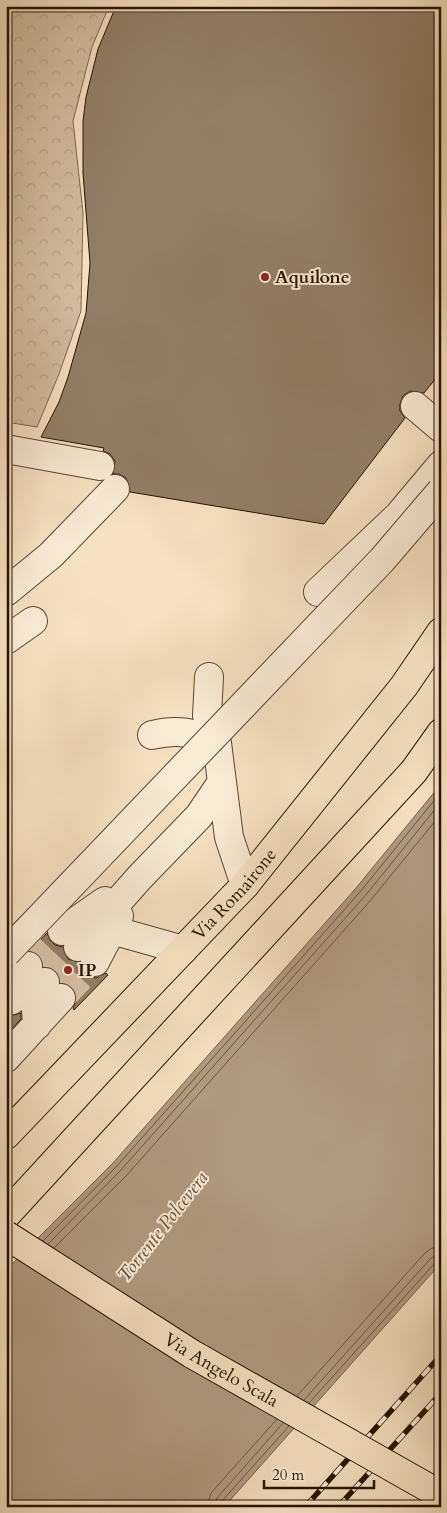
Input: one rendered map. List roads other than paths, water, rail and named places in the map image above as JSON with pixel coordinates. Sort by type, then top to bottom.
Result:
[{"type":"main road","name":"Via Romairone","points":[[6,1135],[245,885],[404,686],[441,632]]},
{"type":"main road","points":[[6,1215],[414,771],[441,733]]},
{"type":"main road","name":"Via Angelo Scala","points":[[6,1234],[192,1354],[441,1495]]},
{"type":"lane","points":[[415,406],[441,428]]},
{"type":"lane","points":[[6,449],[100,466]]},
{"type":"lane","points":[[318,592],[399,515],[441,465]]},
{"type":"lane","points":[[6,592],[51,556],[115,489]]},
{"type":"lane","points":[[12,1000],[441,491]]},
{"type":"lane","points":[[6,640],[33,621]]},
{"type":"lane","points":[[208,677],[208,716],[217,743],[229,837],[245,885]]},
{"type":"lane","points":[[152,735],[170,731],[182,731],[193,733],[217,743]]},
{"type":"lane","points":[[140,877],[112,930],[78,946],[140,877],[199,816],[222,782]]},
{"type":"lane","points":[[112,930],[183,950]]},
{"type":"lane","points":[[6,1058],[37,1025],[35,975]]},
{"type":"water","name":"Torrente Polcevera","points":[[441,784],[441,1263],[224,1507],[6,1507],[6,1270],[112,1164],[356,888]]},
{"type":"tunnel","points":[[28,966],[62,931]]},
{"type":"tunnel","points":[[45,982],[78,947]]},
{"type":"tunnel","points":[[61,998],[95,962]]},
{"type":"railway","points":[[305,1507],[441,1355]]},
{"type":"railway","points":[[338,1507],[441,1393]]},
{"type":"place","name":"Aquilone","points":[[265,277]]},
{"type":"place","name":"IP","points":[[68,970]]}]
